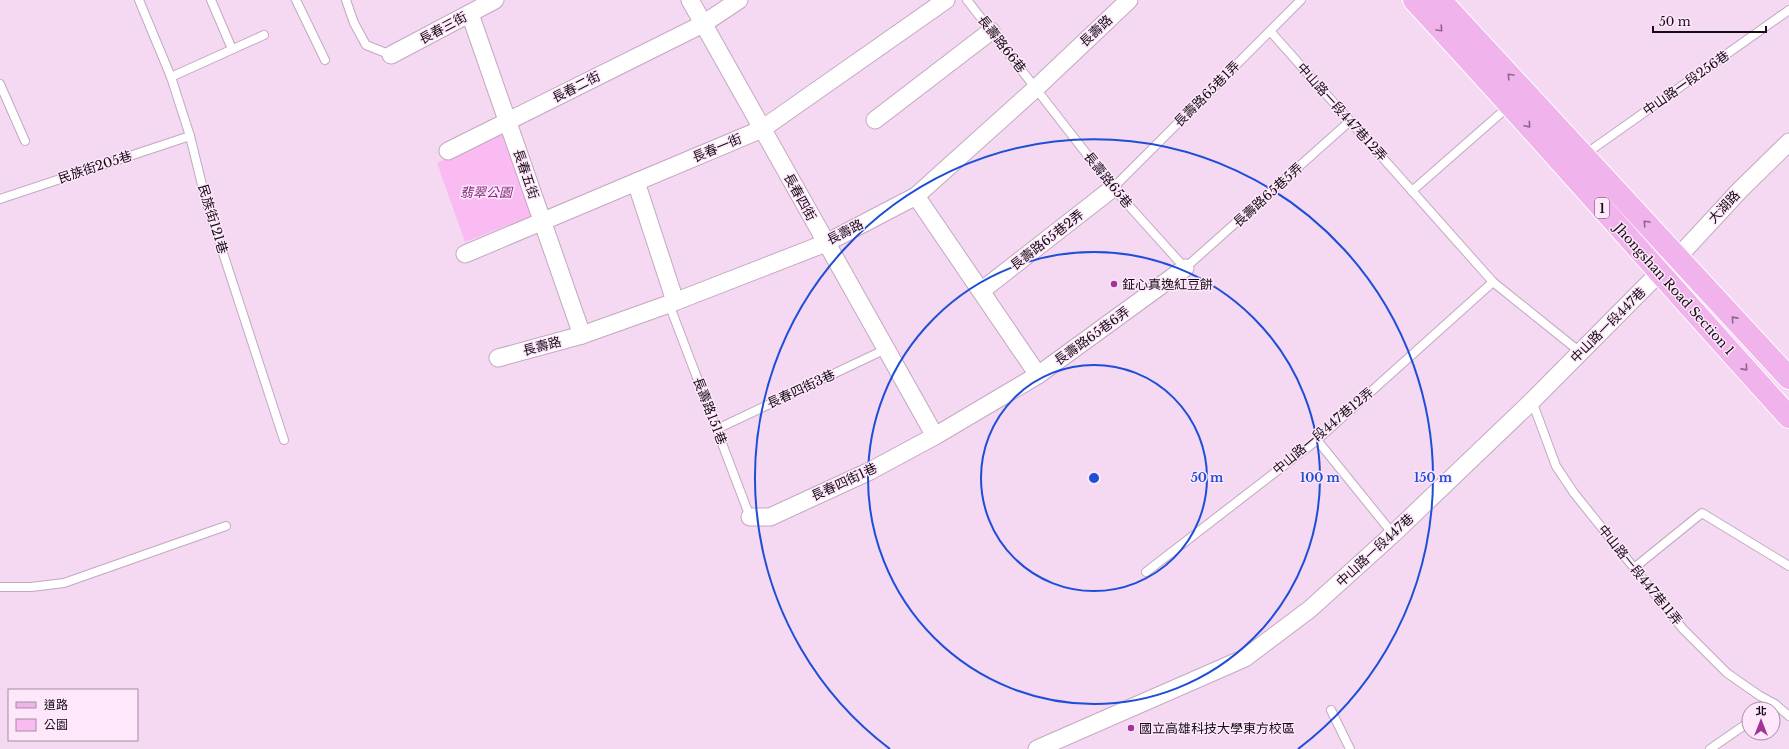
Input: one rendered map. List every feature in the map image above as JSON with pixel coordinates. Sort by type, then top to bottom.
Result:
[{"type":"main road","name":"Jhongshan Road Section 1","points":[[1414,0],[1510,104],[1659,273],[1789,417]]},
{"type":"main road","name":"Jhongshan Road Section 1","points":[[1440,0],[1789,378]]},
{"type":"street","name":"長春三街","points":[[391,55],[495,0]]},
{"type":"street","name":"長春四街","points":[[690,0],[935,436]]},
{"type":"street","name":"長春二街","points":[[448,151],[703,24],[739,0]]},
{"type":"street","name":"長春一街","points":[[465,254],[762,129],[946,0]]},
{"type":"street","name":"長壽路","points":[[498,358],[582,335],[672,303],[826,243],[916,196],[1036,88],[1129,0]]},
{"type":"street","name":"長春五街","points":[[470,14],[582,335]]},
{"type":"street","points":[[875,120],[991,31]]},
{"type":"street","name":"大湖路","points":[[1659,273],[1678,257],[1740,190],[1787,145]]},
{"type":"street","points":[[636,182],[672,303]]},
{"type":"street","name":"長壽路65巷2弄","points":[[981,291],[1113,188]]},
{"type":"street","points":[[916,196],[1038,375]]},
{"type":"street","name":"長壽路65巷6弄","points":[[935,436],[1038,375],[1185,268]]},
{"type":"street","name":"中山路一段447巷","points":[[1037,749],[1245,658],[1310,609],[1392,534],[1532,401],[1659,273]]},
{"type":"street","name":"長春四街1巷","points":[[750,517],[770,517],[870,471],[935,436]]},
{"type":"lane","name":"民族街121巷","points":[[139,0],[171,77],[190,136],[206,201],[284,440]]},
{"type":"lane","points":[[211,0],[232,49]]},
{"type":"lane","points":[[296,0],[325,60]]},
{"type":"lane","points":[[346,0],[354,23],[366,45],[391,55]]},
{"type":"lane","name":"長壽路66巷","points":[[967,0],[1036,88]]},
{"type":"lane","name":"長壽路65巷1弄","points":[[1113,188],[1301,0]]},
{"type":"lane","name":"中山路一段256巷","points":[[1584,156],[1789,10]]},
{"type":"lane","name":"中山路一段447巷12弄","points":[[1270,31],[1493,282],[1580,352]]},
{"type":"lane","points":[[171,77],[264,35]]},
{"type":"lane","points":[[0,84],[25,141]]},
{"type":"lane","name":"長壽路65巷","points":[[1036,88],[1113,188],[1185,268]]},
{"type":"lane","points":[[1412,191],[1510,104]]},
{"type":"lane","name":"長壽路65巷5弄","points":[[1185,268],[1350,121]]},
{"type":"lane","name":"民族街205巷","points":[[0,199],[190,136]]},
{"type":"lane","name":"中山路一段447巷12弄","points":[[1146,572],[1316,440],[1493,282]]},
{"type":"lane","name":"長壽路151巷","points":[[672,303],[750,517]]},
{"type":"lane","name":"長春四街3巷","points":[[717,429],[886,349]]},
{"type":"lane","name":"中山路一段447巷11弄","points":[[1532,401],[1556,466],[1574,494],[1683,628],[1727,673],[1764,701]]},
{"type":"lane","points":[[1316,440],[1392,534]]},
{"type":"lane","points":[[1634,568],[1702,513],[1789,566]]},
{"type":"lane","points":[[0,587],[31,587],[64,583],[226,526]]},
{"type":"lane","points":[[1331,710],[1350,749]]},
{"type":"lane","points":[[1710,749],[1741,728]]},
{"type":"green space","name":"翡翠公園","points":[[502,130],[534,215],[465,242],[437,163]]},
{"type":"place","name":"鉦心真逸紅豆餅","points":[[1114,284]]},
{"type":"place","name":"國立高雄科技大學東方校區","points":[[1131,728]]}]
